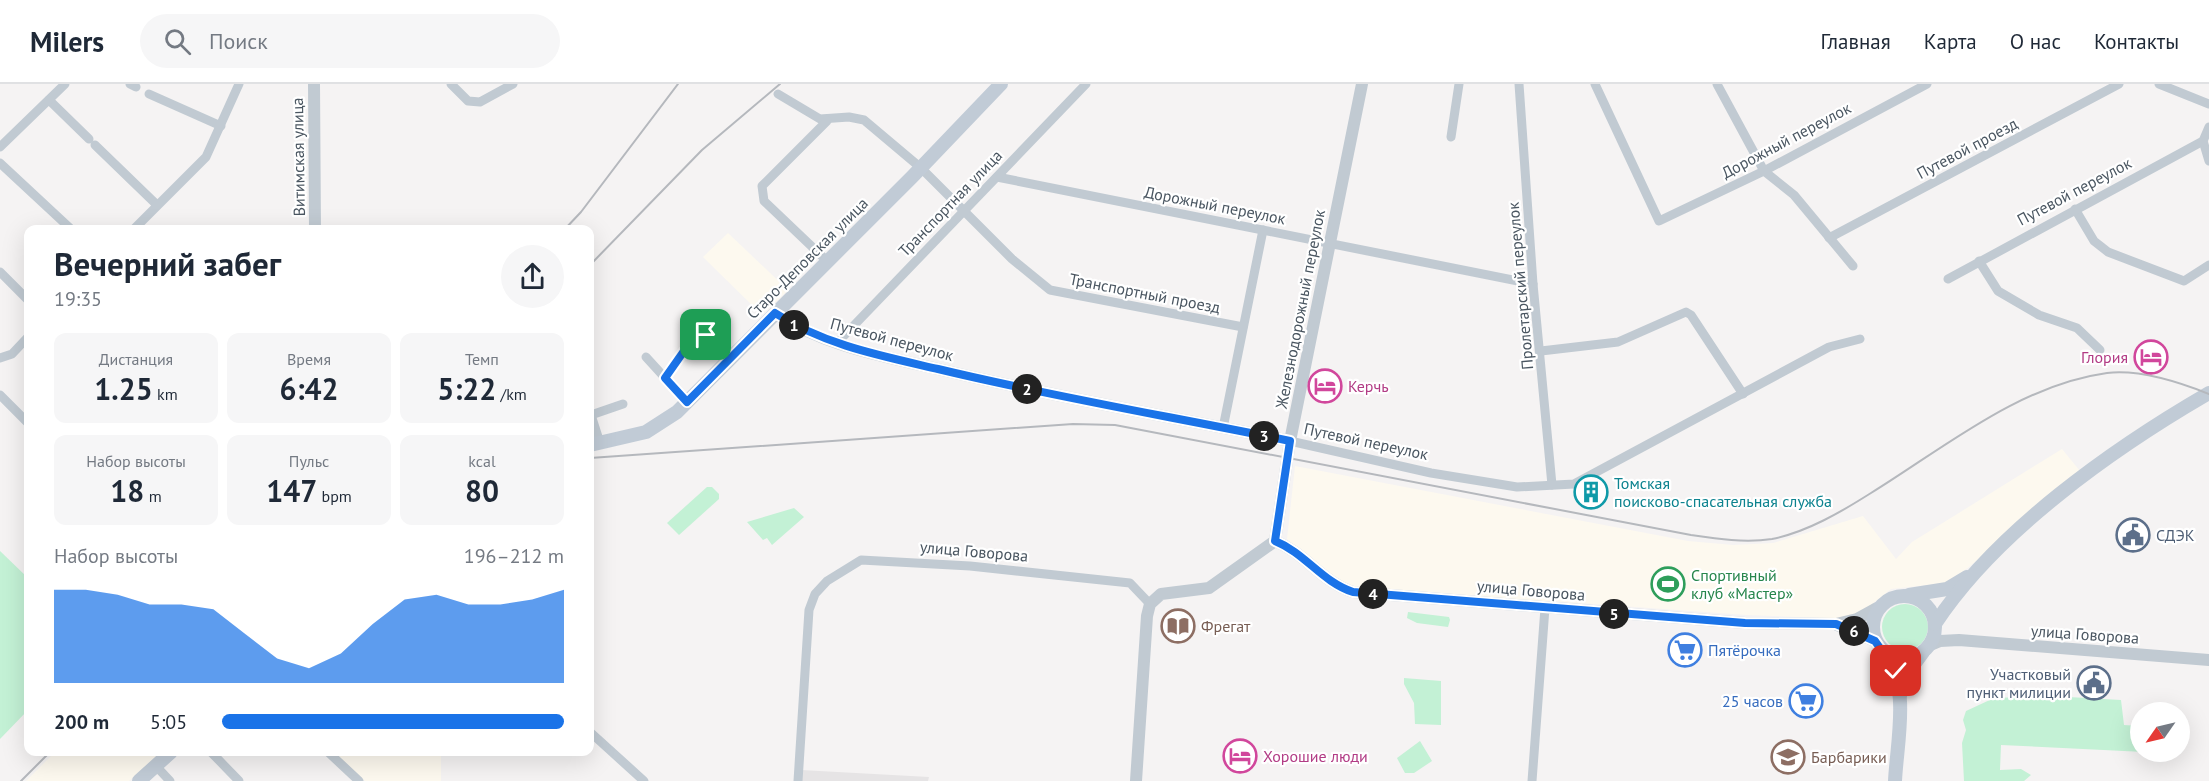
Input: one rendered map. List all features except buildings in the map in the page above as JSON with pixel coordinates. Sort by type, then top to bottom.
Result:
[{"type":"main road","name":"Старо-Деповская улица","points":[[595,444],[646,432],[687,402],[921,168],[1000,84]]},
{"type":"main road","points":[[1899,698],[1907,675],[1926,649],[1935,624],[1978,570],[2032,520],[2099,464],[2209,393]]},
{"type":"main road","points":[[1895,781],[1899,698],[1896,671],[1879,645],[1872,624],[1877,608],[1889,598],[1947,589],[1978,570]]},
{"type":"main road","points":[[1907,595],[1926,604],[1935,624]]},
{"type":"main road","points":[[1879,645],[1902,658],[1916,656],[1926,649]]},
{"type":"main road","points":[[139,781],[167,756]]},
{"type":"street","points":[[0,147],[65,84]]},
{"type":"street","points":[[138,225],[206,157],[239,84]]},
{"type":"street","name":"Витимская улица","points":[[314,84],[315,225]]},
{"type":"street","points":[[452,84],[468,101],[480,102],[513,84]]},
{"type":"street","name":"Транспортная улица","points":[[837,343],[1086,84]]},
{"type":"street","name":"Железнодорожный переулок","points":[[1275,541],[1290,441],[1362,84]]},
{"type":"street","points":[[1451,137],[1459,84]]},
{"type":"street","name":"Пролетарский переулок","points":[[1519,84],[1533,284],[1552,485]]},
{"type":"street","name":"Дорожный переулок","points":[[1595,84],[1659,221],[1764,171],[1927,84]]},
{"type":"street","points":[[1717,84],[1764,171],[1794,195],[1853,266]]},
{"type":"street","name":"Путевой проезд","points":[[1829,238],[2119,84]]},
{"type":"street","points":[[2159,84],[2209,104]]},
{"type":"street","points":[[149,94],[221,126]]},
{"type":"street","points":[[778,94],[827,121],[762,186],[764,201],[828,261]]},
{"type":"street","points":[[49,100],[157,205]]},
{"type":"street","name":"Транспортный проезд","points":[[827,121],[849,117],[864,120],[921,168],[1012,259],[1050,290],[1243,327]]},
{"type":"street","points":[[2209,127],[2203,141],[2209,161]]},
{"type":"street","name":"Путевой переулок","points":[[1948,279],[2203,141]]},
{"type":"street","points":[[0,162],[67,225]]},
{"type":"street","name":"Дорожный переулок","points":[[997,177],[1533,284]]},
{"type":"street","points":[[2075,209],[2094,241],[2108,252],[2184,280],[2209,265]]},
{"type":"street","points":[[1223,428],[1263,230]]},
{"type":"street","points":[[1979,261],[1998,291],[2040,315],[2077,328],[2100,350]]},
{"type":"street","points":[[0,272],[24,296]]},
{"type":"street","points":[[1541,351],[1618,342],[1686,312],[1691,315],[1743,394]]},
{"type":"street","name":"Путевой переулок","points":[[775,313],[808,333],[837,343],[985,381],[1290,441],[1442,474],[1517,487],[1574,484],[1828,347],[1860,339]]},
{"type":"street","points":[[665,378],[684,351],[706,335]]},
{"type":"street","points":[[0,357],[12,354],[24,341]]},
{"type":"street","points":[[646,357],[687,402]]},
{"type":"street","points":[[0,395],[24,419]]},
{"type":"street","points":[[594,412],[623,404]]},
{"type":"street","points":[[1136,781],[1147,616],[1150,604],[1161,594],[1209,588],[1275,541]]},
{"type":"street","name":"улица Говорова","points":[[1275,541],[1286,545],[1329,582],[1353,592],[1545,609],[1745,623],[1836,624],[1857,619],[1877,608]]},
{"type":"street","name":"улица Говорова","points":[[798,781],[809,610],[815,594],[827,581],[861,560],[970,566],[1130,583],[1150,604]]},
{"type":"street","points":[[1532,781],[1545,609]]},
{"type":"street","name":"улица Говорова","points":[[1836,624],[1879,645]]},
{"type":"street","points":[[1935,624],[1941,631],[1959,640]]},
{"type":"street","points":[[1926,649],[1940,641],[1959,640]]},
{"type":"street","name":"улица Говорова","points":[[1959,640],[2209,660]]},
{"type":"street","points":[[594,736],[641,780]]},
{"type":"street","points":[[215,756],[239,781]]},
{"type":"street","points":[[332,756],[359,781]]},
{"type":"street","points":[[156,766],[170,781]]},
{"type":"shaded area","points":[[728,233],[788,290],[762,315],[703,257]]},
{"type":"shaded area","points":[[2062,449],[2080,471],[1969,567],[1946,583],[1891,589],[1863,611],[1846,619],[1746,615],[1552,601],[1528,602],[1353,587],[1331,577],[1287,539],[1295,466],[1688,541],[1733,545],[1773,543],[1863,516],[1896,559],[1912,542]]},
{"type":"shaded area","points":[[51,756],[157,756],[129,781],[26,781]]},
{"type":"shaded area","points":[[337,756],[441,756],[441,781],[365,781]]},
{"type":"shaded area","points":[[801,770],[929,777],[928,781],[801,781]]},
{"type":"green space","points":[[707,487],[712,487],[719,494],[719,499],[679,535],[667,523]]},
{"type":"green space","points":[[794,508],[804,517],[772,545],[767,538],[763,540],[747,522]]},
{"type":"green space","points":[[0,551],[24,574],[24,714],[0,739]]},
{"type":"green space","points":[[1905,604],[1921,611],[1928,627],[1921,643],[1905,650],[1889,643],[1882,627],[1889,611]]},
{"type":"green space","points":[[1408,612],[1449,617],[1450,620],[1448,627],[1417,623],[1407,618]]},
{"type":"green space","points":[[1404,678],[1441,681],[1441,725],[1415,724],[1414,703],[1404,684]]},
{"type":"green space","points":[[2051,696],[2121,700],[2124,725],[2130,725],[2130,751],[2001,745],[2000,770],[2021,769],[2031,775],[2024,781],[1964,781],[1962,743],[1966,730],[1963,720],[1966,711],[1994,698]]},
{"type":"green space","points":[[1420,741],[1432,761],[1414,773],[1405,773],[1397,758]]},
{"type":"railway","points":[[569,225],[678,84]]},
{"type":"railway","points":[[594,261],[702,150],[780,84]]},
{"type":"railway","points":[[594,458],[1073,424],[1115,425],[1691,535],[1752,541],[1785,536],[1823,520],[1860,500],[1983,421],[2043,390],[2075,380],[2120,372],[2172,381],[2209,394]]},
{"type":"railway","points":[[21,781],[46,756]]},
{"type":"place","name":"Глория","points":[[2151,357]]},
{"type":"place","name":"Керчь","points":[[1325,386]]},
{"type":"place","name":"Томская поисково-спасательная служба","points":[[1591,492]]},
{"type":"place","name":"СДЭК","points":[[2133,535]]},
{"type":"place","name":"Спортивный клуб «Мастер»","points":[[1668,584]]},
{"type":"place","name":"Фрегат","points":[[1178,626]]},
{"type":"place","name":"Пятёрочка","points":[[1685,650]]},
{"type":"place","name":"Участковый пункт милиции","points":[[2094,683]]},
{"type":"place","name":"25 часов","points":[[1806,701]]},
{"type":"place","name":"Хорошие люди","points":[[1240,756]]},
{"type":"place","name":"Барбарики","points":[[1788,757]]},
{"type":"route","points":[[706,335],[701,336],[684,351],[665,378],[687,402],[775,313],[808,333],[875,354],[985,381],[1290,441],[1275,541],[1286,545],[1329,582],[1353,592],[1545,609],[1745,623],[1836,624],[1875,641],[1896,671]]}]
